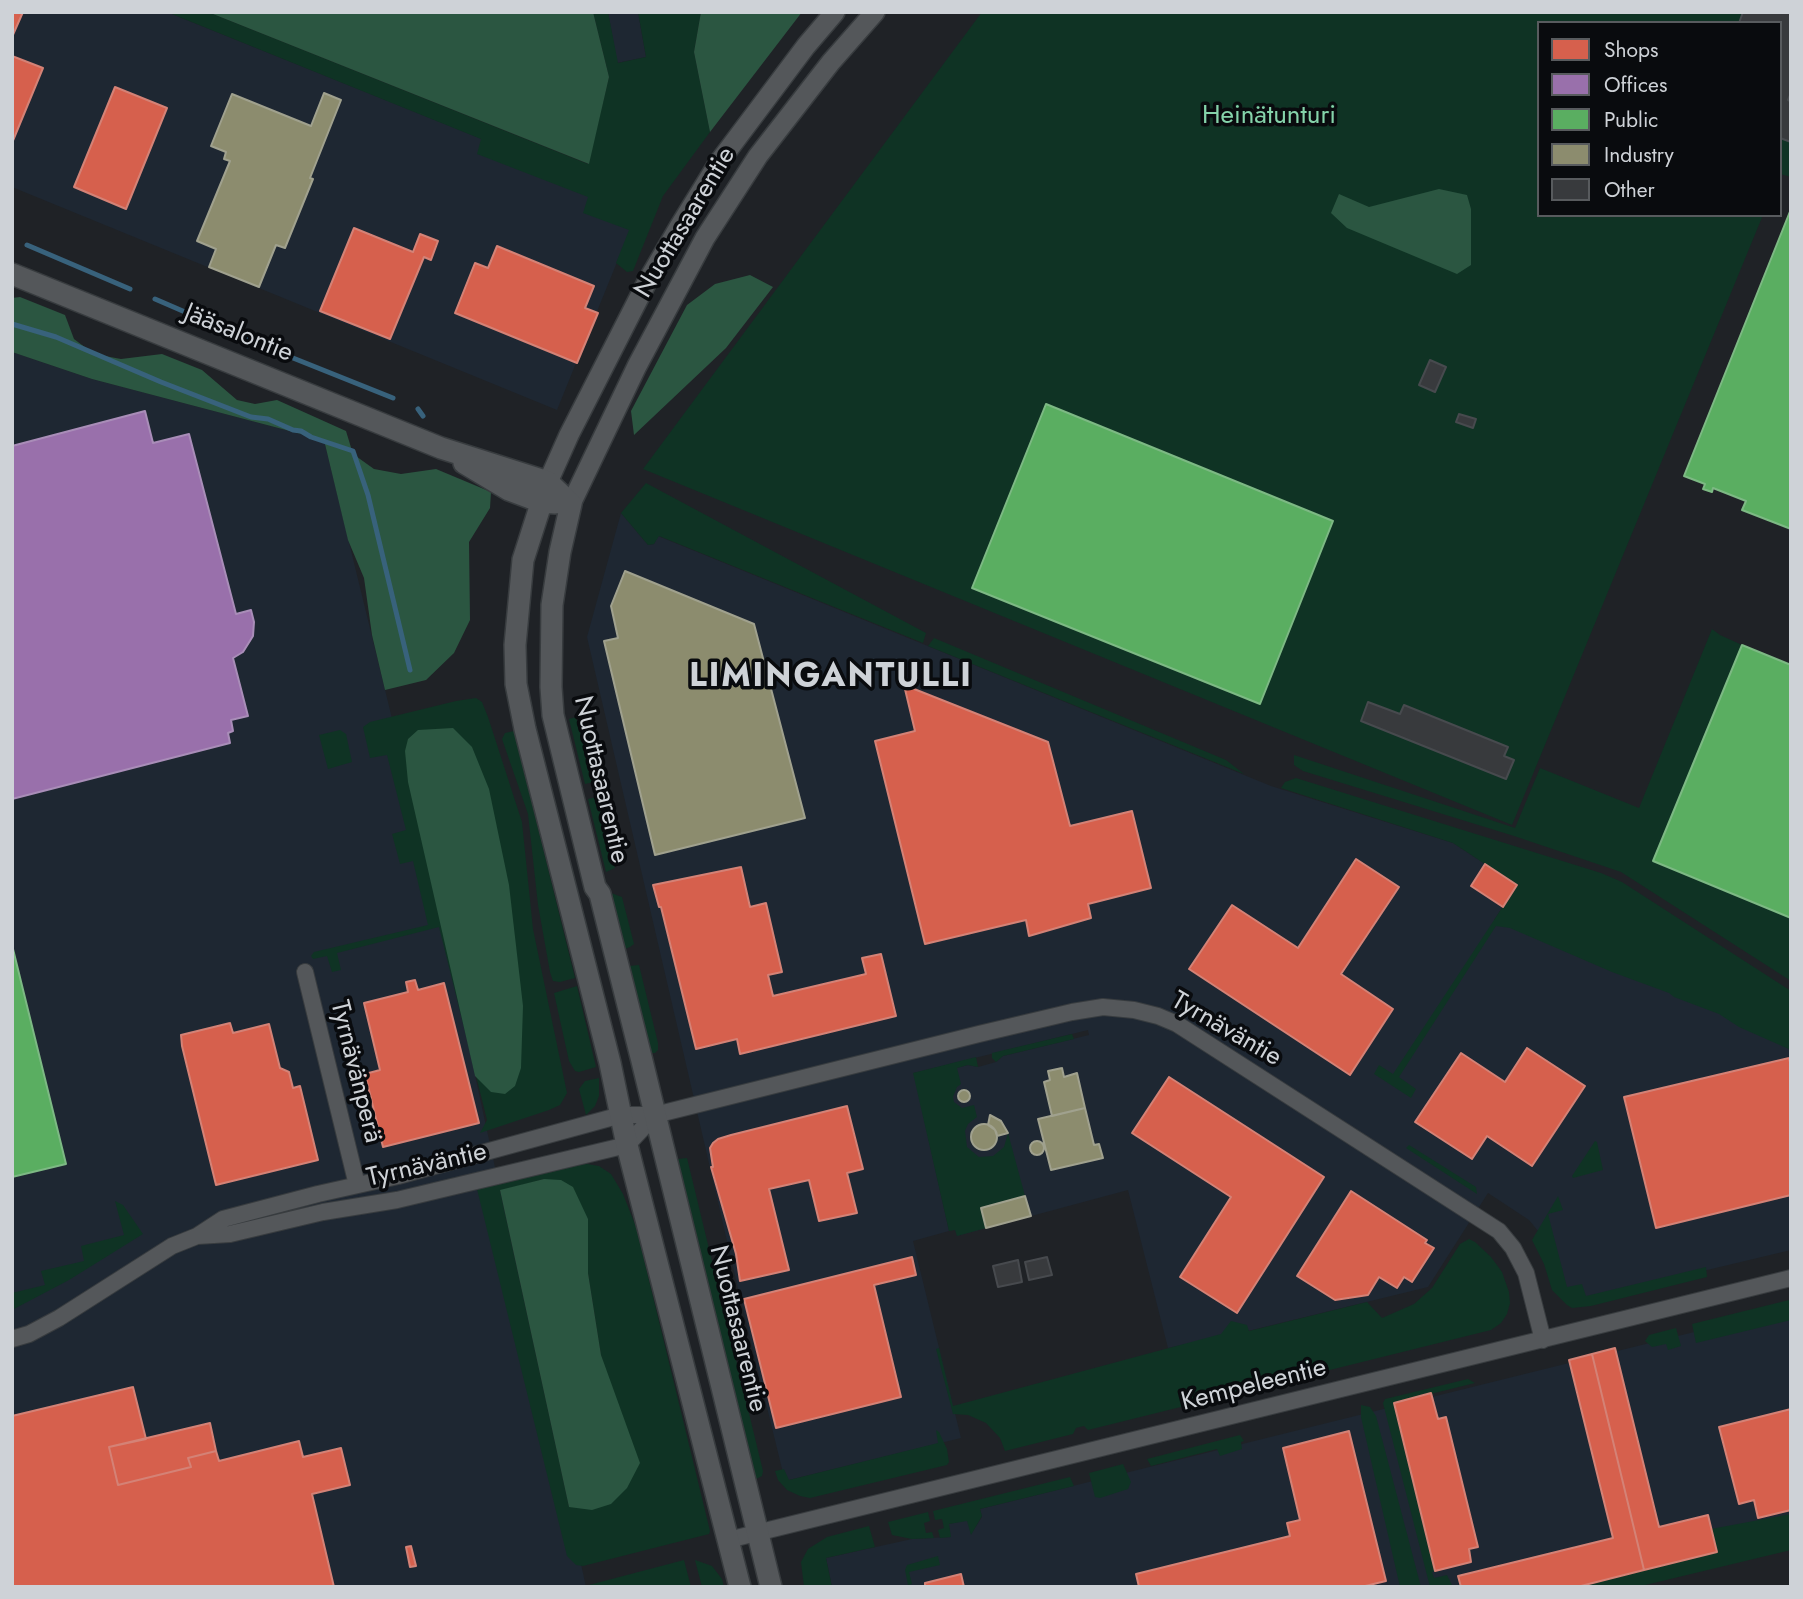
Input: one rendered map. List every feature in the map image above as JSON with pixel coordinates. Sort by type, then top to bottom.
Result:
[{"type":"main road","name":"Jääsalontie","points":[[12,274],[441,448],[570,504]]},
{"type":"main road","name":"Nuottasaarentie","points":[[544,492],[523,559],[515,645],[516,684],[627,1145],[740,1587]]},
{"type":"main road","name":"Nuottasaarentie","points":[[570,504],[552,605],[553,716],[595,887],[600,894],[771,1587]]},
{"type":"street","name":"Nuottasaarentie","points":[[544,492],[569,435],[648,280],[719,162],[806,46],[835,12]]},
{"type":"street","name":"Nuottasaarentie","points":[[570,504],[637,366],[705,238],[758,156],[831,61],[874,12]]},
{"type":"street","name":"Tyrnävänperä","points":[[305,971],[357,1185]]},
{"type":"street","name":"Tyrnäväntie","points":[[12,1339],[29,1334],[60,1318],[172,1246],[197,1236],[223,1219],[411,1173],[621,1115],[655,1115],[1072,1012],[1103,1007],[1158,1016],[1193,1034],[1499,1231],[1513,1248],[1526,1273],[1543,1340]]},
{"type":"street","points":[[627,1145],[655,1115]]},
{"type":"street","name":"Tyrnäväntie","points":[[197,1236],[230,1234],[323,1212],[397,1200],[627,1145]]},
{"type":"street","name":"Kempeleentie","points":[[728,1540],[1791,1278]]},
{"type":"shaded area","points":[[12,12],[167,12],[641,203],[557,410],[12,187]]},
{"type":"shaded area","points":[[608,12],[638,12],[646,57],[617,63]]},
{"type":"shaded area","points":[[12,352],[92,379],[324,440],[442,923],[586,1587],[12,1587]]},
{"type":"shaded area","points":[[621,513],[648,545],[654,544],[658,536],[1271,786],[1453,843],[1517,885],[1494,920],[1791,1027],[1791,1250],[1573,1302],[1543,1237],[1529,1220],[1488,1193],[1428,1287],[1168,1348],[1128,1190],[957,1236],[917,1077],[968,1065],[978,1067],[996,1062],[1003,1056],[1089,1035],[1088,1030],[914,1073],[949,1231],[913,1241],[961,1438],[785,1481],[587,637]]},
{"type":"shaded area","points":[[1791,1308],[1791,1523],[1724,1560],[1619,1587],[832,1587],[826,1558],[912,1539],[950,1537],[949,1524],[968,1520],[971,1534],[982,1517],[980,1509]]},
{"type":"green space","points":[[167,12],[208,12],[588,164],[609,77],[593,12],[608,12],[618,63],[646,57],[638,12],[701,12],[694,52],[710,132],[663,196],[633,271],[627,272],[616,263],[629,230],[583,213],[588,197],[477,154],[481,139]]},
{"type":"green space","points":[[208,12],[593,12],[609,77],[589,164]]},
{"type":"green space","points":[[701,12],[802,12],[710,132],[694,52]]},
{"type":"green space","name":"Heinätunturi","points":[[982,12],[1791,12],[1791,177],[1782,175],[1782,21],[1537,21],[1537,217],[1762,217],[1512,825],[643,469]]},
{"type":"green space","points":[[1439,189],[1467,195],[1471,209],[1471,265],[1457,274],[1347,228],[1331,213],[1339,194],[1369,207]]},
{"type":"green space","points":[[750,275],[773,287],[726,348],[634,435],[631,411],[687,305],[715,284]]},
{"type":"green space","points":[[20,297],[65,315],[74,339],[94,354],[121,359],[162,354],[202,370],[237,400],[255,404],[277,400],[346,431],[353,454],[374,469],[401,474],[436,469],[491,492],[490,508],[469,542],[470,620],[454,653],[426,680],[385,690],[372,635],[364,578],[348,540],[324,440],[92,379],[12,352],[12,298]]},
{"type":"green space","points":[[646,483],[926,633],[923,643],[659,536],[654,544],[648,545],[621,513]]},
{"type":"green space","points":[[1712,629],[1742,645],[1653,861],[1791,918],[1791,981],[1621,872],[1303,771],[1294,765],[1294,755],[1515,828],[1540,768],[1639,808]]},
{"type":"green space","points":[[934,638],[1226,760],[1244,774],[928,646]]},
{"type":"green space","points":[[476,698],[482,702],[488,717],[522,822],[533,929],[567,1093],[560,1105],[480,1133],[487,1120],[439,927],[337,953],[341,970],[332,972],[327,956],[313,959],[311,956],[314,952],[428,925],[413,861],[400,864],[392,834],[406,830],[387,755],[370,758],[363,727],[370,722]]},
{"type":"green space","points":[[576,717],[594,782],[585,784],[569,719]]},
{"type":"green space","points":[[453,728],[472,747],[489,789],[509,885],[523,1006],[521,1068],[515,1086],[505,1094],[491,1092],[475,1076],[408,782],[405,751],[408,739],[418,730]]},
{"type":"green space","points":[[340,730],[346,734],[352,762],[328,769],[319,735]]},
{"type":"green space","points":[[514,731],[575,978],[560,982],[553,981],[550,972],[538,905],[528,814],[502,739],[505,733]]},
{"type":"green space","points":[[1296,778],[1601,873],[1622,882],[1791,991],[1791,1050],[1739,1027],[1719,1014],[1510,928],[1496,926],[1399,1077],[1416,1089],[1411,1098],[1374,1074],[1379,1065],[1393,1074],[1517,885],[1453,843],[1281,788],[1285,782]]},
{"type":"green space","points":[[597,797],[615,868],[606,872],[588,799]]},
{"type":"green space","points":[[611,893],[622,897],[634,944],[625,949]]},
{"type":"green space","points":[[639,965],[658,1043],[655,1053],[651,1053],[629,966]]},
{"type":"green space","points":[[577,986],[596,1067],[579,1072],[575,1071],[569,1061],[554,993]]},
{"type":"green space","points":[[1072,1034],[1074,1039],[1003,1056],[996,1062],[992,1058],[992,1053]]},
{"type":"green space","points":[[976,1057],[978,1067],[968,1065],[957,1068],[961,1084],[953,1097],[954,1102],[962,1108],[974,1105],[977,1117],[968,1124],[965,1131],[967,1147],[979,1157],[993,1156],[1004,1147],[1008,1133],[1025,1196],[981,1208],[986,1228],[957,1236],[955,1230],[949,1231],[913,1073]]},
{"type":"green space","points":[[599,1078],[599,1096],[595,1106],[586,1115],[579,1089],[585,1081]]},
{"type":"green space","points":[[1595,1141],[1603,1170],[1573,1178],[1572,1176]]},
{"type":"green space","points":[[1409,1145],[1476,1187],[1477,1194],[1406,1148]]},
{"type":"green space","points":[[687,1158],[763,1471],[762,1476],[756,1479],[684,1191],[678,1159]]},
{"type":"green space","points":[[572,1165],[599,1166],[611,1174],[623,1194],[636,1227],[710,1531],[709,1534],[583,1566],[576,1565],[567,1556],[477,1189]],"holes":[[[544,1179],[588,1219],[588,1273],[604,1366],[569,1507],[500,1191]]]},
{"type":"green space","points":[[544,1179],[561,1180],[573,1187],[588,1219],[588,1273],[601,1355],[640,1463],[627,1488],[611,1504],[592,1510],[569,1507],[500,1190]]},
{"type":"green space","points":[[1558,1196],[1563,1210],[1548,1214],[1567,1287],[1582,1284],[1586,1296],[1706,1267],[1707,1277],[1591,1306],[1572,1308],[1552,1290],[1544,1264],[1532,1240]]},
{"type":"green space","points":[[115,1201],[123,1205],[143,1234],[69,1280],[12,1310],[12,1293],[45,1285],[41,1271],[84,1261],[81,1246],[124,1235]]},
{"type":"green space","points":[[1469,1239],[1491,1257],[1502,1272],[1509,1292],[1507,1314],[1501,1323],[1491,1330],[1088,1430],[1084,1426],[1076,1428],[1073,1434],[1005,1451],[1000,1438],[986,1423],[968,1415],[953,1414],[936,1349],[939,1348],[953,1406],[1221,1334],[1231,1321],[1247,1325],[1249,1331],[1367,1302],[1382,1318],[1414,1304],[1432,1288],[1460,1244]]},
{"type":"green space","points":[[1789,1300],[1791,1320],[1696,1343],[1692,1324]]},
{"type":"green space","points":[[1676,1328],[1681,1346],[1668,1350],[1666,1344],[1652,1347],[1645,1341],[1649,1335]]},
{"type":"green space","points":[[1468,1379],[1475,1383],[1394,1403],[1435,1571],[1432,1572],[1434,1578],[1447,1575],[1453,1587],[1430,1587],[1383,1403],[1385,1399]]},
{"type":"green space","points":[[1361,1405],[1370,1407],[1376,1416],[1421,1587],[1400,1587],[1361,1417]]},
{"type":"green space","points":[[936,1430],[947,1449],[947,1465],[810,1498],[787,1490],[778,1480],[775,1471],[784,1469],[789,1480],[938,1443]]},
{"type":"green space","points":[[1240,1435],[1244,1441],[1241,1442],[1242,1449],[1220,1456],[1217,1449],[1151,1466],[1147,1459]]},
{"type":"green space","points":[[1123,1464],[1131,1482],[1128,1489],[1100,1498],[1095,1497],[1089,1473]]},
{"type":"green space","points":[[1070,1477],[1074,1486],[980,1509],[982,1516],[971,1535],[967,1521],[949,1524],[951,1537],[940,1538],[938,1530],[944,1528],[942,1519],[935,1520],[933,1511]]},
{"type":"green space","points":[[928,1512],[930,1521],[924,1523],[926,1533],[932,1532],[934,1538],[912,1539],[892,1535],[888,1522]]},
{"type":"green space","points":[[1791,1514],[1791,1550],[1637,1587],[1577,1587],[1716,1552],[1711,1529]]},
{"type":"green space","points":[[869,1526],[875,1547],[826,1558],[832,1587],[804,1587],[801,1562],[808,1549],[827,1537]]},
{"type":"green space","points":[[938,1556],[940,1565],[909,1572],[912,1584],[908,1585],[905,1570],[907,1565]]},
{"type":"green space","points":[[684,1560],[691,1587],[585,1587],[589,1585]]},
{"type":"green space","points":[[695,1560],[712,1566],[722,1579],[724,1587],[702,1587]]},
{"type":"building: Shops","points":[[12,12],[23,12],[12,37]]},
{"type":"building: Shops","points":[[12,56],[43,68],[12,143]]},
{"type":"building: Shops","points":[[115,87],[167,108],[126,209],[74,187]]},
{"type":"building: Shops","points":[[354,228],[413,252],[420,234],[438,241],[431,260],[424,257],[390,339],[320,311]]},
{"type":"building: Shops","points":[[497,246],[594,286],[585,308],[598,313],[577,363],[455,313],[475,263],[488,268]]},
{"type":"building: Shops","points":[[904,685],[1048,742],[1070,826],[1132,811],[1151,888],[1088,904],[1091,918],[1029,936],[1026,920],[925,944],[875,741],[915,731]]},
{"type":"building: Shops","points":[[1356,859],[1399,887],[1341,974],[1393,1009],[1350,1075],[1189,969],[1232,905],[1298,948]]},
{"type":"building: Shops","points":[[1485,864],[1517,885],[1503,907],[1471,886]]},
{"type":"building: Shops","points":[[741,867],[750,907],[766,903],[782,972],[768,975],[773,996],[866,974],[862,958],[881,954],[896,1016],[740,1054],[737,1039],[696,1049],[661,907],[653,885]]},
{"type":"building: Shops","points":[[415,980],[418,990],[444,983],[479,1123],[383,1147],[365,1074],[380,1070],[364,1003],[408,992],[406,982]]},
{"type":"building: Shops","points":[[230,1023],[233,1033],[269,1024],[280,1068],[289,1072],[293,1088],[300,1086],[318,1160],[216,1185],[181,1035]]},
{"type":"building: Shops","points":[[1527,1048],[1585,1086],[1532,1166],[1487,1136],[1472,1159],[1415,1122],[1461,1053],[1505,1082]]},
{"type":"building: Shops","points":[[1789,1058],[1791,1195],[1656,1228],[1624,1097]]},
{"type":"building: Shops","points":[[1169,1077],[1324,1177],[1237,1313],[1180,1277],[1231,1197],[1132,1133]]},
{"type":"building: Shops","points":[[847,1106],[863,1169],[847,1173],[857,1213],[819,1221],[809,1180],[769,1189],[789,1270],[740,1281],[736,1254],[711,1167],[710,1148],[713,1143],[731,1135]]},
{"type":"building: Shops","points":[[1351,1191],[1427,1240],[1425,1243],[1434,1248],[1412,1282],[1404,1277],[1397,1288],[1379,1277],[1368,1295],[1335,1300],[1297,1276]]},
{"type":"building: Shops","points":[[912,1257],[916,1275],[874,1285],[901,1397],[776,1428],[744,1299]]},
{"type":"building: Shops","points":[[1615,1348],[1659,1527],[1708,1515],[1717,1552],[1644,1570],[1592,1354]]},
{"type":"building: Shops","points":[[1592,1354],[1644,1570],[1577,1587],[1461,1587],[1458,1576],[1613,1538],[1569,1360]]},
{"type":"building: Shops","points":[[133,1387],[146,1439],[109,1447],[118,1485],[191,1467],[188,1458],[216,1451],[219,1461],[299,1441],[303,1457],[341,1448],[350,1485],[312,1494],[334,1587],[12,1587],[12,1416]]},
{"type":"building: Shops","points":[[1431,1393],[1438,1419],[1446,1417],[1478,1547],[1469,1549],[1471,1562],[1435,1571],[1394,1403]]},
{"type":"building: Shops","points":[[1791,1409],[1791,1510],[1758,1518],[1754,1500],[1739,1504],[1719,1427]]},
{"type":"building: Shops","points":[[210,1423],[216,1451],[188,1458],[191,1467],[118,1485],[109,1447]]},
{"type":"building: Shops","points":[[1349,1431],[1386,1581],[1361,1587],[1139,1587],[1136,1574],[1290,1536],[1287,1523],[1300,1520],[1283,1448]]},
{"type":"building: Shops","points":[[411,1546],[416,1566],[410,1567],[406,1547]]},
{"type":"building: Shops","points":[[961,1574],[964,1587],[925,1587],[925,1583]]},
{"type":"building: Offices","points":[[145,411],[153,443],[189,434],[236,614],[251,610],[253,636],[243,652],[233,658],[248,716],[231,720],[233,731],[228,733],[230,743],[12,799],[12,446]]},
{"type":"building: Public","points":[[1791,209],[1791,529],[1742,510],[1746,501],[1713,488],[1712,492],[1703,489],[1705,484],[1684,476]]},
{"type":"building: Public","points":[[1046,404],[1333,521],[1260,704],[972,588]]},
{"type":"building: Public","points":[[1742,645],[1791,665],[1791,918],[1653,861]]},
{"type":"building: Public","points":[[12,945],[66,1164],[12,1177]]},
{"type":"building: Industry","points":[[324,93],[341,100],[285,248],[276,245],[259,287],[209,267],[216,249],[197,241],[230,161],[224,159],[226,152],[211,146],[232,94],[311,126]]},
{"type":"building: Industry","points":[[625,571],[754,624],[805,818],[655,855],[604,641],[618,638],[611,606]]},
{"type":"building: Industry","points":[[1062,1068],[1064,1077],[1077,1073],[1085,1108],[1052,1116],[1044,1082],[1050,1080],[1048,1071]]},
{"type":"building: Industry","points":[[964,1090],[970,1096],[964,1102],[958,1096]]},
{"type":"building: Industry","points":[[1085,1108],[1094,1145],[1099,1144],[1103,1158],[1051,1170],[1038,1119]]},
{"type":"building: Industry","points":[[990,1115],[1001,1121],[1008,1133],[997,1136],[995,1130],[988,1125]]},
{"type":"building: Industry","points":[[984,1124],[993,1128],[997,1137],[993,1146],[984,1150],[975,1146],[971,1137],[975,1128]]},
{"type":"building: Industry","points":[[1037,1141],[1042,1143],[1042,1153],[1037,1155],[1032,1153],[1030,1148],[1032,1143]]},
{"type":"building: Industry","points":[[1025,1196],[1031,1216],[986,1228],[981,1208]]},
{"type":"building: Other","points":[[1743,12],[1791,12],[1791,93],[1788,100],[1791,102],[1791,142],[1782,139],[1782,21],[1740,21]]},
{"type":"building: Other","points":[[1430,360],[1446,367],[1435,392],[1419,385]]},
{"type":"building: Other","points":[[1459,414],[1476,419],[1473,428],[1456,422]]},
{"type":"building: Other","points":[[1368,702],[1400,714],[1404,705],[1508,747],[1504,756],[1514,760],[1506,779],[1361,721]]},
{"type":"building: Other","points":[[1047,1257],[1052,1275],[1029,1280],[1025,1262]]},
{"type":"building: Other","points":[[1018,1260],[1022,1282],[998,1287],[993,1266]]},
{"type":"waterway","points":[[27,245],[130,289]]},
{"type":"waterway","points":[[155,299],[266,347]]},
{"type":"waterway","points":[[12,324],[56,337],[251,417],[268,419],[353,451],[368,495],[410,670]]},
{"type":"waterway","points":[[288,356],[393,398]]},
{"type":"waterway","points":[[418,409],[423,416]]},
{"type":"district","name":"LIMINGANTULLI","points":[[831,678]]}]
